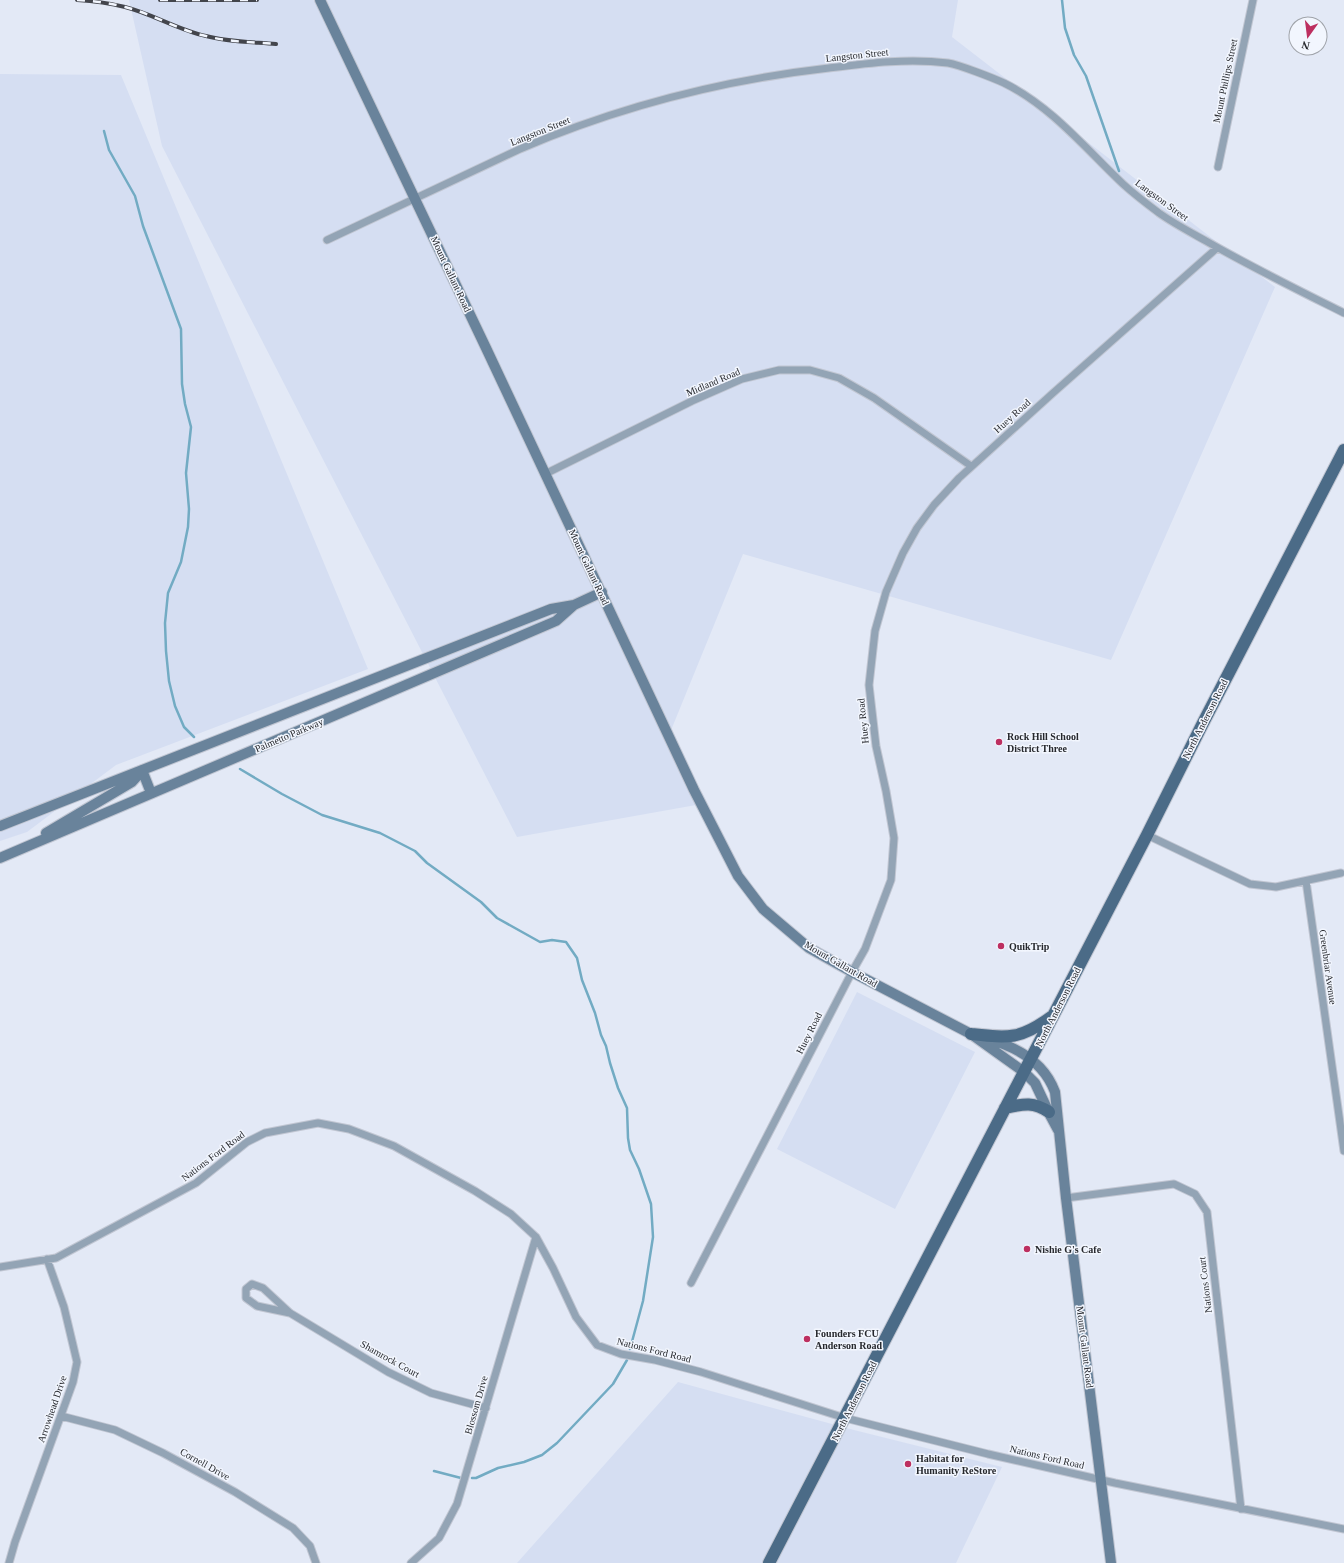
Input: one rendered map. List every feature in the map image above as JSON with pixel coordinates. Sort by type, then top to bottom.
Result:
[{"type":"main road","name":"North Anderson Road","points":[[769,1563],[1147,835],[1344,450]]},
{"type":"main road","points":[[971,1034],[1003,1037],[1014,1036],[1038,1026],[1053,1015]]},
{"type":"main road","points":[[1005,1108],[1033,1104],[1041,1106],[1049,1112]]},
{"type":"street","name":"Mount Gallant Road","points":[[320,0],[602,592],[694,790],[738,876],[763,909],[809,948],[971,1034],[1024,1072],[1035,1083],[1058,1130]]},
{"type":"street","name":"Mount Phillips Street","points":[[1218,167],[1253,0]]},
{"type":"street","name":"Langston Street","points":[[327,240],[546,138],[614,114],[677,95],[798,72],[872,63],[918,60],[952,64],[1004,83],[1050,114],[1125,186],[1160,214],[1217,248],[1344,313]]},
{"type":"street","name":"Huey Road","points":[[691,1283],[865,949],[891,880],[894,838],[876,746],[869,685],[875,631],[886,592],[903,553],[917,528],[934,505],[971,466],[1217,248]]},
{"type":"street","name":"Midland Road","points":[[545,474],[692,401],[742,379],[779,370],[810,370],[838,378],[874,398],[971,466]]},
{"type":"street","name":"Palmetto Parkway","points":[[0,826],[552,609],[574,605],[602,592]]},
{"type":"street","name":"Palmetto Parkway","points":[[0,858],[556,621],[574,605]]},
{"type":"street","points":[[34,843],[49,831],[132,782],[142,770],[151,793]]},
{"type":"street","points":[[1147,835],[1250,884],[1276,887],[1342,872]]},
{"type":"street","name":"Greenbriar Avenue","points":[[1306,881],[1344,1151]]},
{"type":"street","name":"Mount Gallant Road","points":[[971,1034],[1002,1043],[1031,1059],[1043,1069],[1055,1092],[1066,1198],[1111,1563]]},
{"type":"street","name":"Nations Ford Road","points":[[0,1267],[56,1258],[196,1184],[247,1142],[265,1133],[318,1123],[349,1129],[394,1146],[475,1191],[511,1214],[536,1237],[553,1268],[576,1317],[597,1345],[621,1354],[655,1360],[702,1372],[845,1418],[988,1454],[1101,1480],[1344,1529]]},
{"type":"street","name":"Nations Court","points":[[1066,1198],[1174,1184],[1195,1194],[1207,1212],[1241,1509]]},
{"type":"street","name":"Blossom Drive","points":[[411,1563],[439,1538],[457,1504],[536,1237]]},
{"type":"street","name":"Arrowhead Drive","points":[[9,1563],[15,1542],[73,1382],[77,1362],[64,1308],[47,1259]]},
{"type":"street","name":"Shamrock Court","points":[[290,1313],[257,1306],[246,1298],[246,1289],[252,1284],[263,1288],[290,1313],[388,1372],[431,1393],[486,1408]]},
{"type":"street","name":"Cornell Drive","points":[[60,1416],[115,1430],[163,1452],[235,1492],[292,1528],[310,1546],[316,1563]]},
{"type":"shaded area","points":[[129,0],[958,0],[952,37],[1275,287],[1111,660],[743,554],[667,740],[696,805],[517,837],[162,146]]},
{"type":"shaded area","points":[[0,74],[121,75],[368,669],[116,765],[27,832],[0,841]]},
{"type":"shaded area","points":[[857,992],[975,1052],[895,1209],[777,1149]]},
{"type":"shaded area","points":[[678,1382],[854,1430],[1002,1467],[956,1563],[517,1563]]},
{"type":"waterway","points":[[1062,0],[1065,28],[1074,55],[1086,76],[1119,171]]},
{"type":"waterway","points":[[104,131],[109,150],[135,196],[143,226],[181,329],[182,384],[191,427],[186,473],[189,509],[188,527],[181,562],[168,593],[165,623],[169,681],[175,706],[184,727],[194,737]]},
{"type":"waterway","points":[[240,769],[282,794],[322,815],[380,833],[415,851],[427,863],[481,902],[497,918],[540,942],[552,940],[566,942],[577,958],[582,980],[595,1013],[618,1088],[627,1108],[630,1150],[639,1169],[651,1204],[653,1237],[643,1301],[630,1349]]},
{"type":"waterway","points":[[472,1478],[476,1478],[498,1468],[524,1462],[542,1455],[557,1443],[613,1384],[627,1360]]},
{"type":"waterway","points":[[434,1471],[461,1478]]},
{"type":"railway","points":[[77,0],[101,2],[125,7],[185,30],[223,40],[276,44]]},
{"type":"railway","points":[[160,0],[257,0]]},
{"type":"place","name":"Rock Hill School District Three","points":[[999,742]]},
{"type":"place","name":"QuikTrip","points":[[1001,946]]},
{"type":"place","name":"Nishie G's Cafe","points":[[1027,1249]]},
{"type":"place","name":"Founders FCU Anderson Road","points":[[807,1339]]},
{"type":"place","name":"Habitat for Humanity ReStore","points":[[908,1464]]}]
